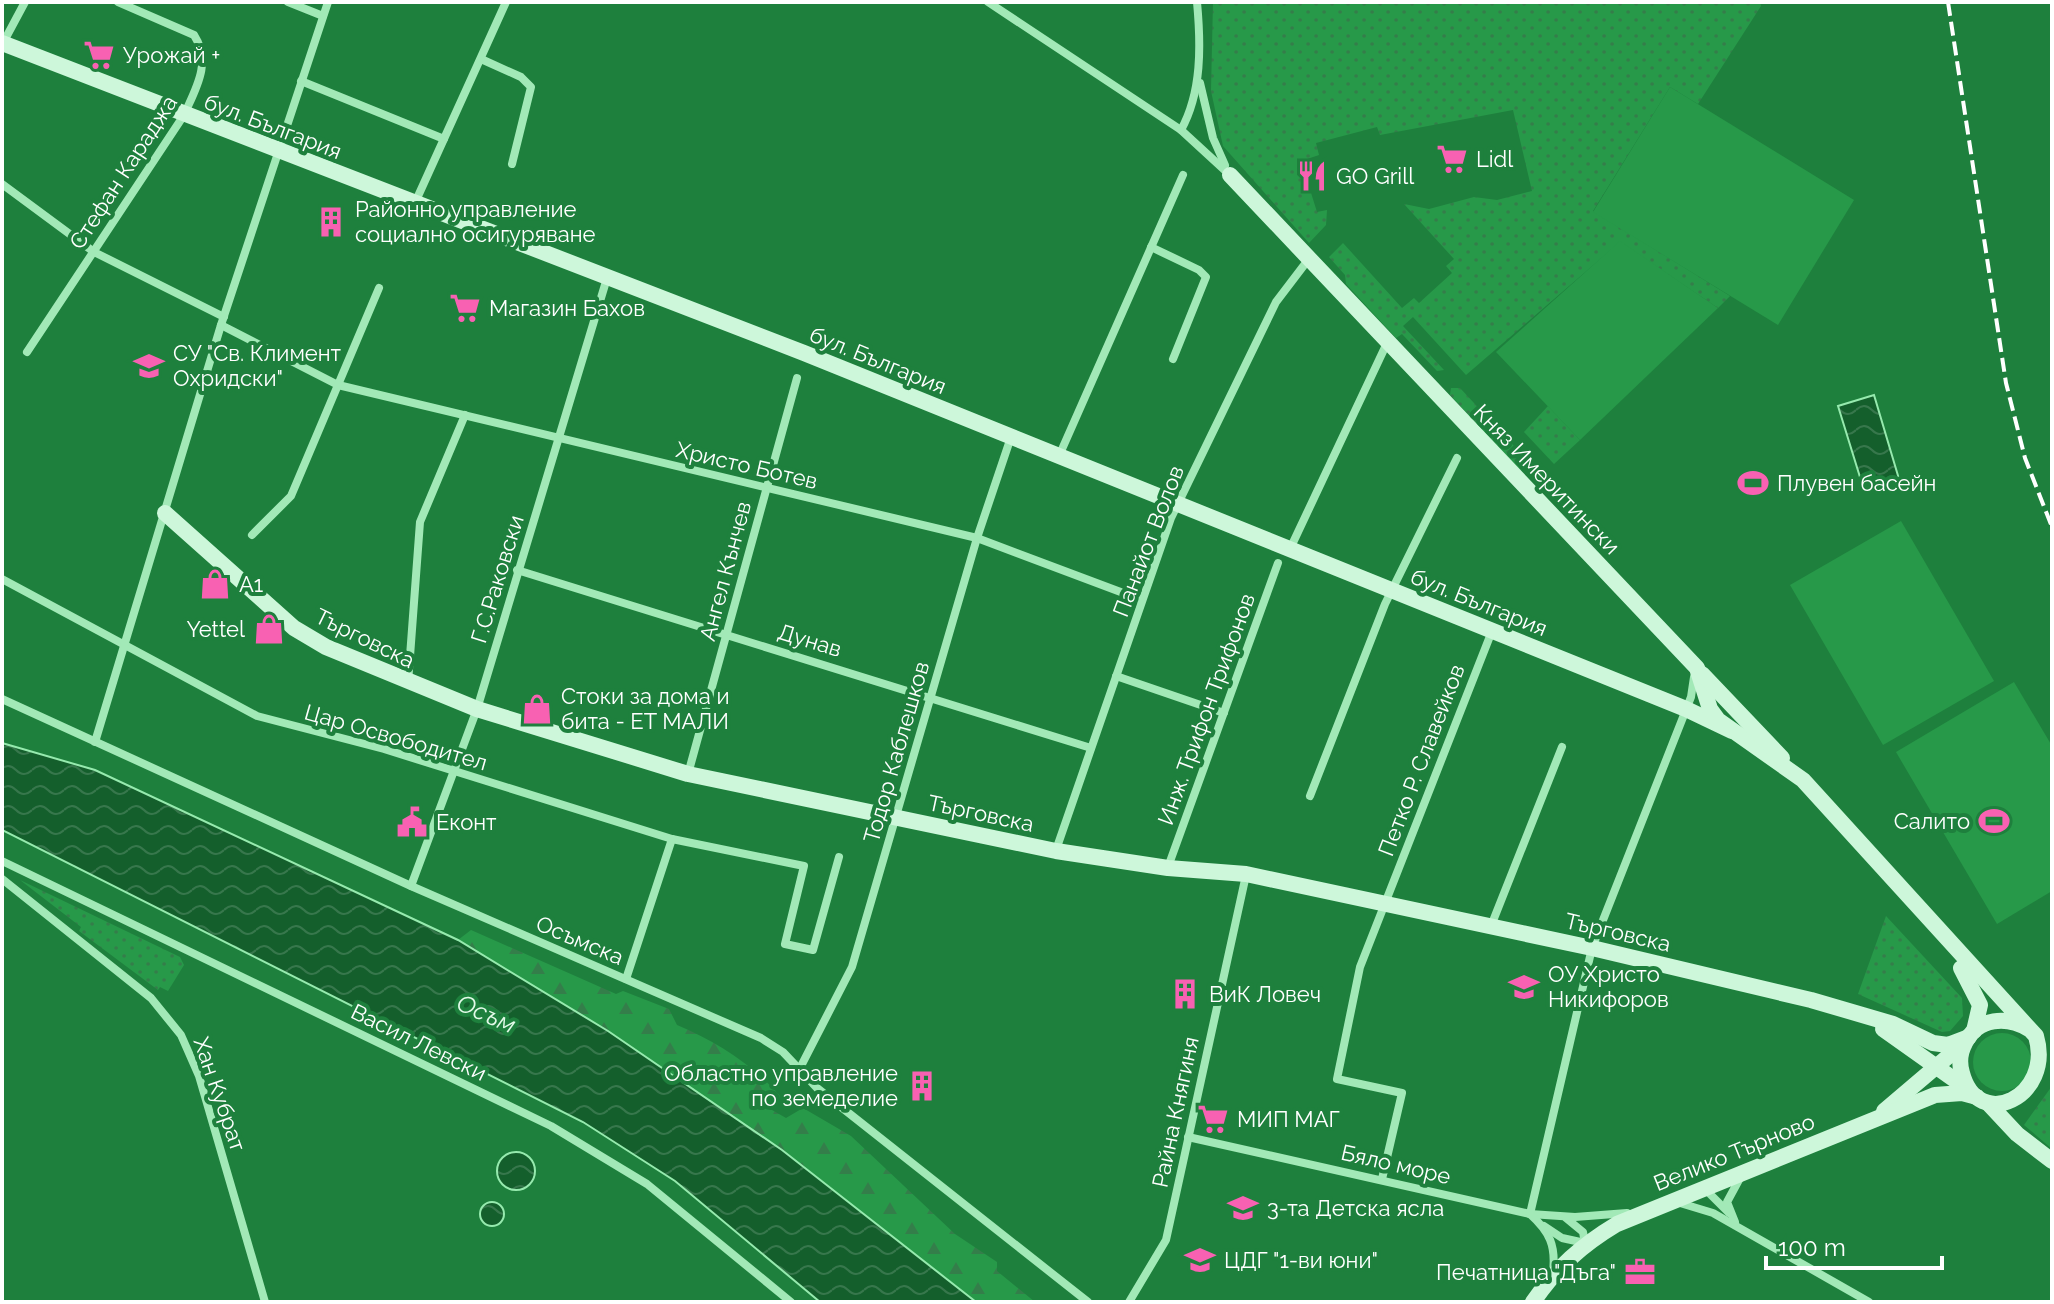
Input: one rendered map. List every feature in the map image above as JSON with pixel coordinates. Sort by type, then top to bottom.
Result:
[{"type":"street","points":[[2,43],[25,2]]},
{"type":"street","name":"Стефан Караджа","points":[[27,352],[184,115],[201,74],[204,60],[201,46],[194,35],[118,2]]},
{"type":"street","points":[[288,2],[323,16]]},
{"type":"street","points":[[95,742],[222,321],[328,2]]},
{"type":"street","points":[[414,205],[506,2]]},
{"type":"street","name":"Княз Имеритински","points":[[988,2],[1181,130],[1230,175],[1697,668],[1710,709],[1732,731],[1803,780],[1931,924],[2052,1051]]},
{"type":"street","points":[[1181,130],[1190,113],[1198,74],[1197,2]]},
{"type":"street","name":"бул. България","points":[[2,43],[1011,437],[1686,709],[1732,731]]},
{"type":"street","points":[[481,59],[521,77],[531,87],[512,164]]},
{"type":"street","points":[[1198,74],[1213,138],[1230,175]]},
{"type":"street","points":[[301,81],[444,139]]},
{"type":"street","points":[[1058,456],[1183,175]]},
{"type":"street","points":[[2,184],[94,252],[222,321]]},
{"type":"street","points":[[1151,247],[1199,270],[1206,277],[1173,359]]},
{"type":"street","name":"Панайот Волов","points":[[1056,851],[1177,505],[1276,302],[1308,260]]},
{"type":"street","name":"Г.С.Раковски","points":[[411,886],[477,709],[607,278]]},
{"type":"street","points":[[252,535],[291,496],[379,288]]},
{"type":"street","name":"Христо Ботев","points":[[222,321],[338,385],[977,538],[1142,600]]},
{"type":"street","points":[[1290,549],[1387,343]]},
{"type":"street","name":"Ангел Кънчев","points":[[688,774],[797,378]]},
{"type":"street","points":[[408,684],[420,522],[465,415]]},
{"type":"street","name":"Тодор Каблешков","points":[[799,1070],[852,967],[977,538],[1011,437]]},
{"type":"street","points":[[1310,796],[1390,590],[1457,458]]},
{"type":"street","name":"Търговска","points":[[165,513],[294,628],[326,647],[408,684],[477,709],[688,774],[1056,851],[1168,868],[1246,874],[1592,948],[1847,1009]]},
{"type":"street","name":"Инж. Трифон Трифонов","points":[[1168,868],[1278,563]]},
{"type":"street","name":"Дунав","points":[[517,570],[1091,748]]},
{"type":"street","name":"Цар Освободител","points":[[2,579],[257,716],[384,749],[672,839],[804,866],[785,944],[813,950],[839,857]]},
{"type":"street","name":"Петко Р. Славейков","points":[[1382,1179],[1402,1093],[1337,1079],[1360,967],[1492,630]]},
{"type":"street","points":[[1649,1210],[1612,1216],[1530,1214],[1592,948],[1686,709],[1694,677],[1680,651]]},
{"type":"street","points":[[1697,668],[1803,780]]},
{"type":"street","points":[[1116,676],[1224,713]]},
{"type":"street","name":"Осъмска","points":[[2,699],[411,886],[761,1038],[783,1052],[817,1088],[1088,1302]]},
{"type":"street","points":[[1491,926],[1562,747]]},
{"type":"street","points":[[626,979],[672,839]]},
{"type":"street","name":"Васил Левски","points":[[2,861],[551,1126],[647,1184],[791,1302]]},
{"type":"street","name":"Райна Княгиня","points":[[1129,1302],[1166,1240],[1246,874]]},
{"type":"street","name":"Хан Кубрат","points":[[2,879],[151,998],[181,1035],[199,1076],[265,1302]]},
{"type":"street","points":[[1931,924],[1977,994],[1980,1017],[1969,1037],[1960,1068],[1979,1097]]},
{"type":"street","points":[[1847,1009],[1933,1043],[1948,1045],[1969,1037]]},
{"type":"street","points":[[1847,1009],[1893,1034],[1979,1097],[2017,1134],[2052,1161]]},
{"type":"street","points":[[1874,1119],[1969,1037],[1995,1020],[2018,1023],[2032,1032]]},
{"type":"street","name":"Велико Търново","points":[[1533,1302],[1553,1272],[1585,1243],[1649,1210],[1935,1095],[1962,1093],[2013,1103],[2034,1089],[2044,1065],[2032,1032]]},
{"type":"street","points":[[1893,1034],[1915,1066],[1913,1079],[1900,1098]]},
{"type":"street","name":"Бяло море","points":[[1188,1137],[1530,1214],[1562,1238],[1585,1243]]},
{"type":"street","points":[[1730,1215],[1727,1202],[1733,1187],[1745,1173]]},
{"type":"street","points":[[1704,1189],[1703,1197],[1713,1213]]},
{"type":"street","points":[[1704,1189],[1738,1226]]},
{"type":"street","points":[[1668,1203],[1687,1203],[1713,1213],[1869,1302]]},
{"type":"street","points":[[1562,1216],[1575,1222],[1583,1232],[1585,1243]]},
{"type":"street","points":[[1544,1226],[1555,1253],[1553,1272]]},
{"type":"green space","points":[[1213,2],[1760,2],[1761,6],[1698,104],[1670,87],[1593,211],[1730,296],[1718,308],[1620,242],[1466,375],[1413,317],[1403,326],[1444,370],[1437,371],[1402,334],[1396,338],[1346,284],[1345,275],[1329,257],[1343,243],[1402,308],[1414,298],[1419,303],[1452,273],[1446,266],[1454,259],[1404,204],[1429,209],[1474,197],[1497,200],[1532,191],[1513,110],[1380,135],[1377,127],[1316,143],[1319,155],[1301,161],[1317,212],[1327,210],[1326,225],[1309,243],[1223,146],[1211,91]]},
{"type":"green space","points":[[1670,87],[1854,200],[1778,325],[1593,212]]},
{"type":"green space","points":[[1620,241],[1718,308],[1580,440],[1496,352]]},
{"type":"green space","points":[[1451,388],[1460,388],[1530,463],[1527,469],[1520,470],[1450,395]]},
{"type":"green space","points":[[1548,406],[1580,440],[1554,464],[1524,432]]},
{"type":"green space","points":[[1901,521],[1994,681],[1883,745],[1790,585]]},
{"type":"green space","name":"Салито","points":[[2014,682],[2052,746],[2052,891],[1997,924],[1896,752]]},
{"type":"green space","points":[[20,880],[180,957],[184,965],[168,991],[160,987],[158,990],[79,931],[81,927]]},
{"type":"green space","points":[[1886,916],[1962,998],[1963,1016],[1950,1031],[1942,1032],[1858,994]]},
{"type":"green space","points":[[471,930],[616,994],[623,991],[669,1009],[677,1025],[733,1055],[770,1085],[781,1097],[772,1110],[786,1118],[803,1108],[851,1136],[955,1234],[997,1262],[997,1271],[1035,1302],[976,1302],[782,1150],[608,1031],[458,940]]},
{"type":"green space","points":[[2002,1033],[2013,1035],[2022,1042],[2029,1051],[2029,1073],[2022,1082],[2013,1089],[2002,1091],[1991,1089],[1982,1082],[1975,1073],[1973,1062],[1975,1051],[1982,1042],[1991,1035]]},
{"type":"green space","points":[[2052,1086],[2052,1149],[2024,1125]]},
{"type":"water","points":[[1874,395],[1899,479],[1864,490],[1838,406]]},
{"type":"water","name":"Осъм","points":[[2,743],[95,770],[458,940],[608,1031],[782,1150],[976,1302],[820,1302],[675,1181],[583,1122],[2,830]]},
{"type":"water","points":[[516,1152],[529,1158],[535,1171],[529,1184],[516,1190],[503,1184],[497,1171],[503,1158]]},
{"type":"water","points":[[492,1202],[500,1206],[504,1214],[500,1222],[492,1226],[484,1222],[480,1214],[484,1206]]},
{"type":"railway","points":[[1948,2],[2006,383],[2025,458],[2052,527]]},
{"type":"place","name":"Урожай +","points":[[99,55]]},
{"type":"place","name":"Lidl","points":[[1452,159]]},
{"type":"place","name":"GO Grill","points":[[1312,176]]},
{"type":"place","name":"Районно управление социално осигуряване","points":[[331,222]]},
{"type":"place","name":"Магазин Бахов","points":[[465,308]]},
{"type":"place","name":"СУ \"Св. Климент Охридски\"","points":[[149,366]]},
{"type":"place","name":"Плувен басейн","points":[[1753,483]]},
{"type":"place","name":"A1","points":[[215,584]]},
{"type":"place","name":"Yettel","points":[[269,629]]},
{"type":"place","name":"Стоки за дома и бита - ЕТ МАЛИ","points":[[537,709]]},
{"type":"place","name":"Салито","points":[[1994,821]]},
{"type":"place","name":"Еконт","points":[[412,822]]},
{"type":"place","name":"ОУ Христо Никифоров","points":[[1524,987]]},
{"type":"place","name":"ВиК Ловеч","points":[[1185,994]]},
{"type":"place","name":"Областно управление по земеделие","points":[[922,1086]]},
{"type":"place","name":"МИП МАГ","points":[[1213,1119]]},
{"type":"place","name":"3-та Детска ясла","points":[[1243,1208]]},
{"type":"place","name":"ЦДГ \"1-ви юни\"","points":[[1200,1260]]},
{"type":"place","name":"Печатница \"Дъга\"","points":[[1640,1272]]}]
